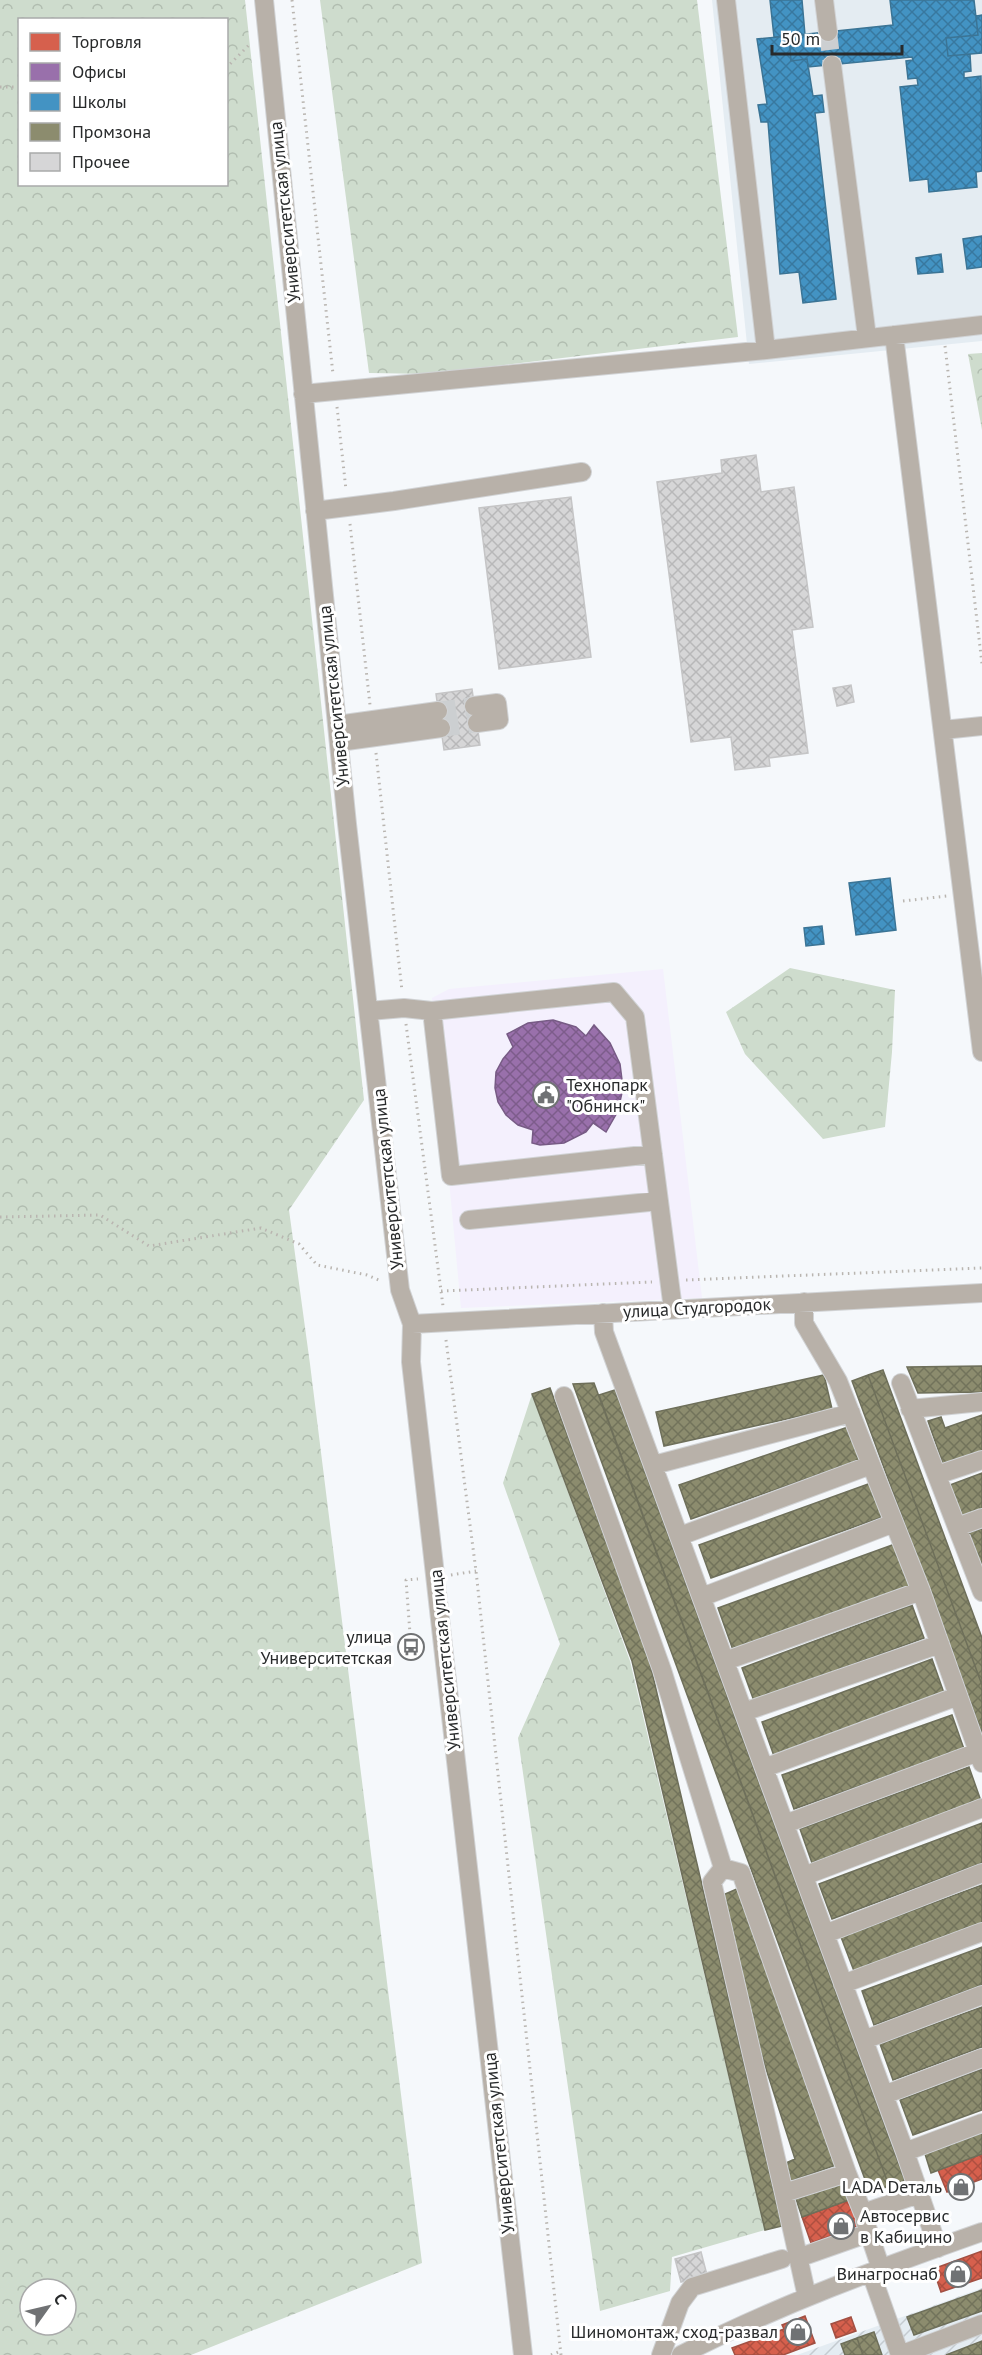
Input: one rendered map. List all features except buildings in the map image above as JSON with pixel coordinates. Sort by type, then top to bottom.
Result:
[{"type":"street","name":"Университетская улица","points":[[264,0],[338,733],[400,1290],[412,1324],[411,1362],[523,2355]]},
{"type":"street","points":[[726,0],[766,350]]},
{"type":"street","points":[[824,0],[828,32]]},
{"type":"street","points":[[832,65],[867,337]]},
{"type":"street","points":[[303,394],[766,350],[982,326]]},
{"type":"street","points":[[894,335],[943,730],[970,903],[982,1052]]},
{"type":"street","points":[[315,511],[582,472]]},
{"type":"street","points":[[338,733],[439,719]]},
{"type":"street","points":[[943,730],[982,726]]},
{"type":"street","points":[[369,1011],[404,1008],[432,1011],[614,992],[635,1017],[673,1309]]},
{"type":"street","points":[[432,1011],[451,1176],[653,1154]]},
{"type":"street","points":[[469,1220],[659,1201]]},
{"type":"street","name":"улица Студгородок","points":[[412,1324],[982,1293]]},
{"type":"street","points":[[785,1824],[980,1758],[921,1591],[851,1413],[838,1381],[804,1323],[804,1302]]},
{"type":"street","points":[[603,1313],[604,1332],[884,2094],[938,2248]]},
{"type":"street","points":[[901,1383],[980,1582]]},
{"type":"street","points":[[564,1396],[662,1670],[723,1868]]},
{"type":"street","points":[[910,1409],[982,1402]]},
{"type":"street","points":[[654,1465],[851,1413]]},
{"type":"street","points":[[937,1475],[982,1460]]},
{"type":"street","points":[[680,1536],[871,1465]]},
{"type":"street","points":[[957,1527],[982,1518]]},
{"type":"street","points":[[702,1597],[894,1523]]},
{"type":"street","points":[[725,1660],[921,1591]]},
{"type":"street","points":[[744,1712],[940,1644]]},
{"type":"street","points":[[764,1768],[958,1696]]},
{"type":"street","points":[[804,1876],[982,1808]]},
{"type":"street","points":[[723,1868],[741,1873],[863,2213],[876,2271],[900,2355],[982,2324]]},
{"type":"street","points":[[723,1868],[712,1882],[784,2193],[790,2258],[807,2297]]},
{"type":"street","points":[[825,1934],[982,1873]]},
{"type":"street","points":[[843,1984],[982,1932]]},
{"type":"street","points":[[864,2040],[982,1995]]},
{"type":"street","points":[[884,2094],[982,2058]]},
{"type":"street","points":[[905,2152],[982,2122]]},
{"type":"street","points":[[784,2193],[847,2173]]},
{"type":"street","points":[[863,2213],[919,2194]]},
{"type":"street","points":[[661,2355],[680,2303],[692,2287],[869,2232]]},
{"type":"street","points":[[681,2355],[807,2297],[982,2232]]},
{"type":"path","points":[[292,0],[371,710]]},
{"type":"path","points":[[228,66],[267,26]]},
{"type":"path","points":[[0,87],[18,87]]},
{"type":"path","points":[[943,330],[982,664]]},
{"type":"path","points":[[375,745],[404,1008],[479,1595],[561,2353],[551,2355]]},
{"type":"path","points":[[903,901],[970,903]]},
{"type":"path","points":[[0,1217],[100,1215],[149,1246],[261,1228],[299,1244],[317,1265],[368,1275],[400,1290]]},
{"type":"path","points":[[676,1281],[982,1268]]},
{"type":"path","points":[[441,1291],[653,1282]]},
{"type":"shaded area","points":[[712,0],[982,0],[982,341],[749,364]]},
{"type":"shaded area","points":[[663,969],[702,1298],[461,1308],[432,998],[449,989]]},
{"type":"shaded area","points":[[982,2288],[982,2355],[797,2355],[858,2333]]},
{"type":"green space","points":[[0,0],[245,0],[364,1100],[289,1210],[422,2263],[191,2355],[0,2355]]},
{"type":"green space","points":[[320,0],[697,0],[738,337],[429,374],[369,373]]},
{"type":"green space","points":[[982,353],[982,430],[968,354]]},
{"type":"green space","points":[[790,968],[895,990],[885,1127],[823,1139],[745,1054],[726,1012]]},
{"type":"green space","points":[[532,1394],[630,1661],[765,2230],[672,2257],[670,2291],[600,2311],[518,1738],[560,1644],[503,1483]]},
{"type":"tunnel","points":[[828,32],[832,65]]},
{"type":"tunnel","points":[[438,711],[474,706]]},
{"type":"tunnel","points":[[441,728],[477,723]]},
{"type":"place","name":"Технопарк \"Обнинск\"","points":[[546,1095]]},
{"type":"place","name":"улица Университетская","points":[[411,1647]]},
{"type":"place","name":"LADA Dеталь","points":[[961,2187]]},
{"type":"place","name":"Автосервис в Кабицино","points":[[841,2226]]},
{"type":"place","name":"Винагроснаб","points":[[958,2274]]},
{"type":"place","name":"Шиномонтаж, сход-развал","points":[[798,2332]]}]
